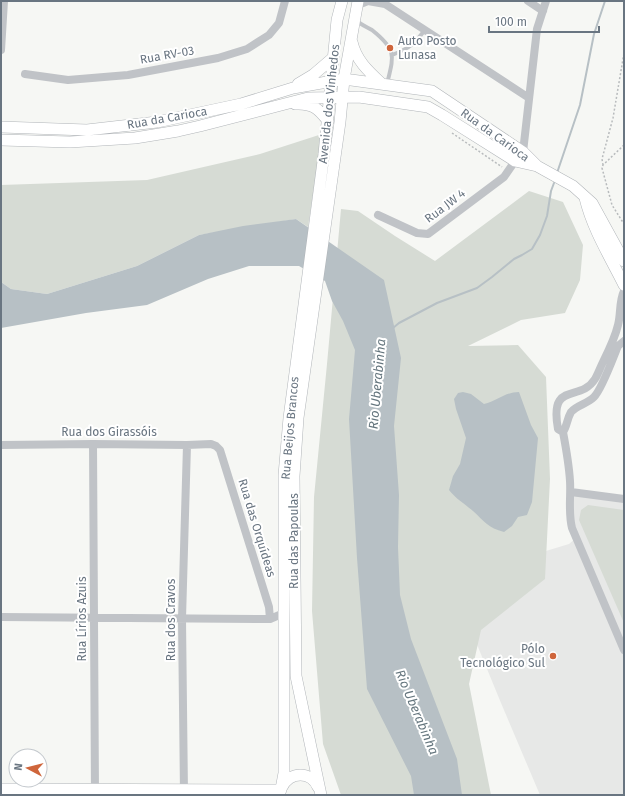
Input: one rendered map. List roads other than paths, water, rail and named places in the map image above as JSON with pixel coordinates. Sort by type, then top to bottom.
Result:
[{"type":"main road","name":"Avenida dos Vinhedos","points":[[325,204],[329,97],[337,20],[342,1]]},
{"type":"main road","name":"Avenida dos Vinhedos","points":[[325,204],[340,122],[344,79],[358,3]]},
{"type":"main road","points":[[351,39],[355,53],[366,69],[384,84]]},
{"type":"main road","points":[[293,88],[314,74],[334,57]]},
{"type":"main road","name":"Rua da Carioca","points":[[1,127],[86,130],[157,122],[241,104],[293,88],[331,80],[344,79],[432,91],[524,152],[539,167]]},
{"type":"main road","points":[[340,122],[348,106],[359,97]]},
{"type":"main road","name":"Rua da Carioca","points":[[1,140],[70,142],[135,138],[193,128],[308,98],[359,97],[428,107],[464,128],[514,163],[539,167]]},
{"type":"main road","points":[[442,115],[448,110],[448,101]]},
{"type":"main road","points":[[275,106],[303,104],[312,106],[319,110],[328,121]]},
{"type":"main road","points":[[464,128],[464,121],[470,116]]},
{"type":"main road","points":[[539,167],[573,186],[592,203],[624,261]]},
{"type":"main road","points":[[585,197],[588,211],[596,230],[624,285]]},
{"type":"main road","points":[[312,285],[325,204]]},
{"type":"main road","name":"Rua Beijos Brancos","points":[[281,791],[284,773],[284,475],[289,418],[312,285]]},
{"type":"main road","name":"Rua das Papoulas","points":[[312,285],[298,418],[294,476],[294,569],[296,676],[320,793]]},
{"type":"main road","points":[[1,789],[94,793],[281,791],[288,778],[295,775],[303,775],[310,777],[316,782],[320,793]]},
{"type":"street","points":[[1,50],[4,1]]},
{"type":"street","name":"Rua RV-03","points":[[25,74],[68,80],[128,75],[218,58],[247,48],[269,35],[278,23],[285,1]]},
{"type":"street","points":[[528,1],[543,11]]},
{"type":"street","points":[[524,152],[537,29],[546,1]]},
{"type":"street","points":[[358,3],[368,2],[385,4],[530,98]]},
{"type":"street","points":[[1,127],[1,137]]},
{"type":"street","name":"Rua JW 4","points":[[378,214],[417,233],[428,234],[504,177],[514,163]]},
{"type":"street","points":[[624,291],[620,317],[608,360],[596,394],[589,401],[572,411],[563,432],[570,475],[571,492],[569,512],[572,528],[624,650]]},
{"type":"street","points":[[563,432],[558,429],[556,416],[558,402],[568,394],[581,390],[592,382],[618,346],[624,342]]},
{"type":"street","name":"Rua dos Girassóis","points":[[1,444],[211,444],[216,446]]},
{"type":"street","name":"Rua Lírios Azuis","points":[[93,444],[94,793]]},
{"type":"street","name":"Rua dos Cravos","points":[[184,792],[182,619],[187,445]]},
{"type":"street","name":"Rua das Orquídeas","points":[[216,446],[220,450],[269,607],[270,619]]},
{"type":"street","points":[[571,492],[624,499]]},
{"type":"street","points":[[1,617],[270,619],[284,613]]},
{"type":"lane","points":[[355,19],[371,30],[388,45],[392,51],[391,67],[384,84]]},
{"type":"lane","points":[[392,54],[412,46],[425,30]]},
{"type":"water","name":"Rio Uberabinha","points":[[296,219],[384,280],[401,358],[394,426],[399,495],[398,547],[400,595],[411,639],[457,759],[462,795],[414,795],[411,776],[367,689],[357,558],[349,419],[355,350],[343,321],[332,301],[325,281],[299,266],[249,266],[208,279],[147,305],[86,313],[1,328],[1,282],[11,289],[47,294],[137,266],[199,235],[243,226]]},
{"type":"water","points":[[463,392],[471,394],[484,404],[509,393],[519,392],[531,425],[538,438],[532,502],[527,515],[518,517],[512,526],[504,532],[487,524],[449,490],[453,476],[460,464],[466,438],[454,399],[458,393]]},
{"type":"waterway","points":[[557,173],[580,105],[594,34],[605,1]]},
{"type":"waterway","points":[[393,328],[399,323],[437,303],[477,288],[514,259],[532,249],[540,235],[547,216],[551,191],[554,183]]},
{"type":"place","name":"Auto Posto Lunasa","points":[[390,48]]},
{"type":"place","name":"Pólo Tecnológico Sul","points":[[553,656]]}]
